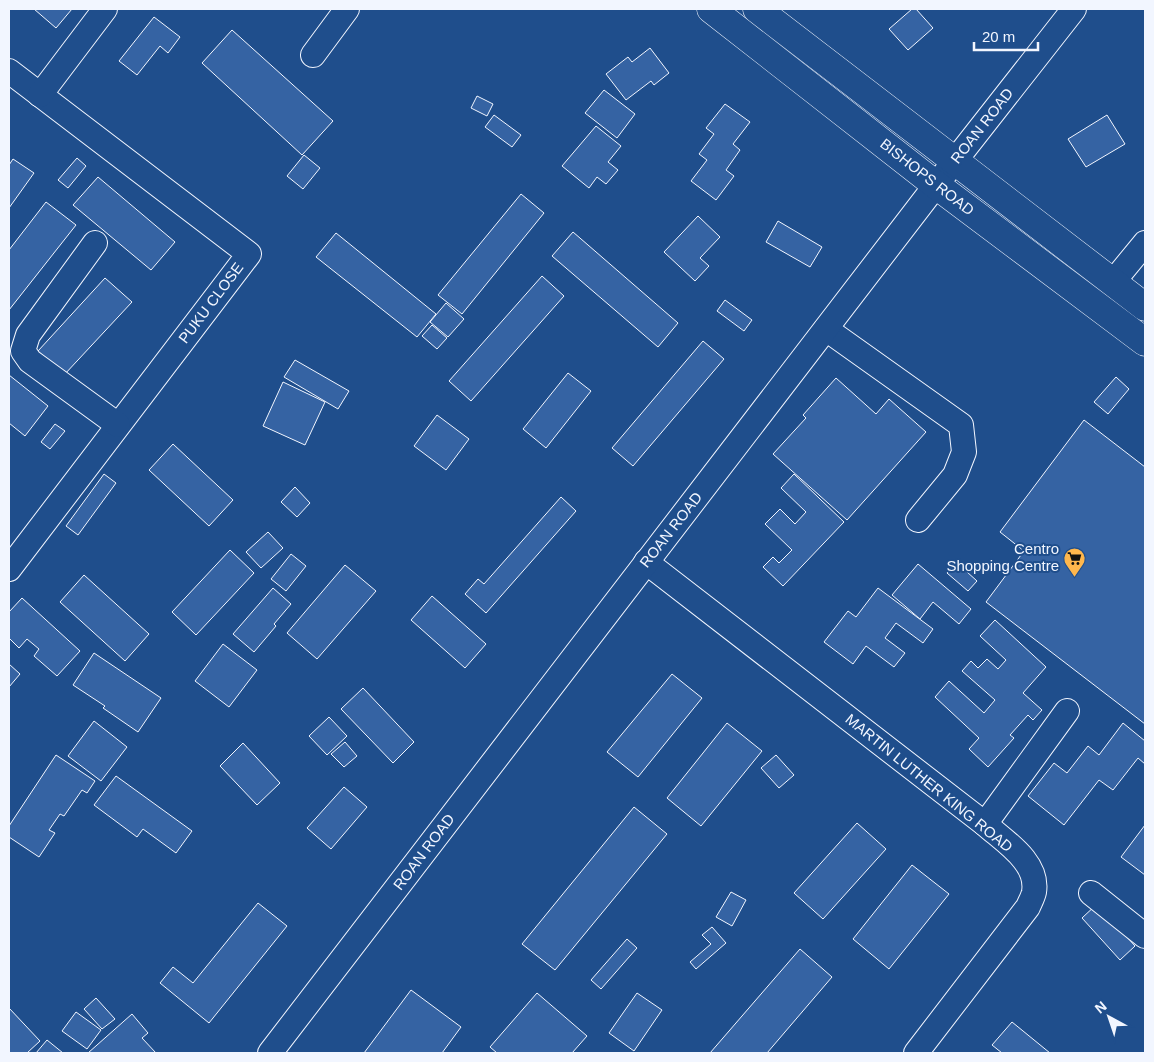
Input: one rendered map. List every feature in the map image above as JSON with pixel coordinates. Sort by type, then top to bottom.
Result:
[{"type":"main road","name":"BISHOPS ROAD","points":[[711,9],[936,185],[1145,342]]},
{"type":"main road","name":"BISHOPS ROAD","points":[[757,9],[1145,307]]},
{"type":"street","points":[[40,95],[105,9]]},
{"type":"street","points":[[313,55],[347,9]]},
{"type":"street","name":"ROAN ROAD","points":[[270,1053],[936,185],[1074,9]]},
{"type":"street","name":"PUKU CLOSE","points":[[9,72],[249,254],[9,569]]},
{"type":"street","points":[[94,243],[28,335],[24,351],[30,361],[118,425]]},
{"type":"street","points":[[1113,282],[1145,243]]},
{"type":"street","points":[[826,328],[961,426],[964,452],[955,475],[918,520]]},
{"type":"street","name":"MARTIN LUTHER KING ROAD","points":[[646,562],[985,824],[1026,862],[1033,877],[1034,892],[1028,907],[916,1053]]},
{"type":"street","points":[[985,824],[1067,711]]},
{"type":"street","points":[[1091,893],[1145,936]]},
{"type":"building","points":[[34,9],[72,9],[56,28]]},
{"type":"building","points":[[912,9],[916,9],[933,28],[908,50],[889,29]]},
{"type":"building","points":[[154,17],[180,37],[168,53],[160,46],[137,75],[119,61]]},
{"type":"building","points":[[232,30],[333,121],[302,155],[202,63]]},
{"type":"building","points":[[650,48],[669,73],[654,85],[651,81],[626,100],[606,74],[628,57],[632,62]]},
{"type":"building","points":[[604,90],[635,114],[617,138],[585,113]]},
{"type":"building","points":[[477,96],[493,104],[487,116],[471,108]]},
{"type":"building","points":[[725,104],[750,122],[733,144],[740,150],[726,170],[734,176],[716,200],[691,181],[707,160],[699,154],[714,134],[706,128]]},
{"type":"building","points":[[494,115],[521,135],[512,147],[485,127]]},
{"type":"building","points":[[1107,115],[1125,144],[1086,167],[1068,139]]},
{"type":"building","points":[[596,126],[621,146],[608,162],[618,170],[606,184],[597,177],[589,188],[562,166]]},
{"type":"building","points":[[304,155],[320,168],[303,189],[287,176]]},
{"type":"building","points":[[77,158],[86,166],[68,188],[58,180]]},
{"type":"building","points":[[13,159],[34,173],[9,208],[9,165]]},
{"type":"building","points":[[98,177],[175,242],[151,270],[73,205]]},
{"type":"building","points":[[521,194],[544,213],[462,314],[438,295]]},
{"type":"building","points":[[46,202],[76,225],[9,310],[9,250]]},
{"type":"building","points":[[698,216],[720,237],[700,258],[709,266],[695,281],[664,252]]},
{"type":"building","points":[[778,221],[822,247],[810,267],[766,242]]},
{"type":"building","points":[[573,232],[678,323],[658,347],[552,256]]},
{"type":"building","points":[[336,233],[436,314],[417,337],[316,257]]},
{"type":"building","points":[[542,276],[564,296],[471,401],[449,381]]},
{"type":"building","points":[[105,278],[132,302],[64,375],[38,351]]},
{"type":"building","points":[[725,300],[752,320],[744,331],[717,311]]},
{"type":"building","points":[[446,303],[464,319],[448,337],[430,322]]},
{"type":"building","points":[[432,325],[447,338],[437,349],[422,336]]},
{"type":"building","points":[[703,341],[724,359],[633,466],[612,448]]},
{"type":"building","points":[[295,360],[349,391],[338,409],[284,377]]},
{"type":"building","points":[[568,373],[591,391],[546,448],[523,429]]},
{"type":"building","points":[[9,375],[48,406],[25,436],[9,423]]},
{"type":"building","points":[[1116,377],[1129,389],[1108,414],[1094,402]]},
{"type":"building","points":[[836,378],[876,414],[889,399],[926,432],[847,520],[773,454],[806,418],[803,415]]},
{"type":"building","points":[[283,382],[325,402],[305,445],[263,426]]},
{"type":"building","points":[[437,415],[469,439],[446,470],[414,446]]},
{"type":"building","name":"Centro Shopping Centre","points":[[1084,420],[1145,467],[1145,724],[986,602],[1024,551],[1000,532]]},
{"type":"building","points":[[55,424],[65,431],[50,449],[41,442]]},
{"type":"building","points":[[173,444],[233,500],[209,526],[149,470]]},
{"type":"building","points":[[104,474],[116,483],[78,535],[66,526]]},
{"type":"building","points":[[794,474],[844,522],[783,586],[763,567],[773,557],[779,563],[792,550],[765,524],[780,509],[795,524],[806,512],[781,488]]},
{"type":"building","points":[[295,487],[310,503],[297,517],[281,502]]},
{"type":"building","points":[[561,497],[576,511],[486,613],[465,594],[478,579],[484,584]]},
{"type":"building","points":[[268,532],[283,548],[261,568],[246,552]]},
{"type":"building","points":[[230,550],[254,573],[196,635],[172,612]]},
{"type":"building","points":[[291,554],[306,566],[286,591],[271,579]]},
{"type":"building","points":[[956,562],[977,581],[968,591],[947,573]]},
{"type":"building","points":[[918,564],[971,609],[959,624],[933,602],[920,619],[892,595]]},
{"type":"building","points":[[345,565],[376,591],[317,659],[287,633]]},
{"type":"building","points":[[84,575],[149,634],[125,661],[60,602]]},
{"type":"building","points":[[273,588],[291,604],[274,624],[276,626],[254,652],[233,634]]},
{"type":"building","points":[[878,588],[933,629],[923,643],[896,623],[885,638],[905,653],[894,667],[866,646],[853,664],[824,642],[848,611],[856,617]]},
{"type":"building","points":[[432,596],[486,644],[465,668],[411,620]]},
{"type":"building","points":[[22,598],[80,651],[57,676],[34,656],[39,649],[27,639],[19,648],[9,638],[9,612]]},
{"type":"building","points":[[995,620],[1046,667],[1023,693],[1042,710],[1033,720],[1028,715],[1010,735],[1014,738],[988,767],[969,749],[979,738],[935,697],[949,681],[984,713],[995,700],[962,671],[971,661],[978,668],[987,659],[998,669],[1006,660],[980,636]]},
{"type":"building","points":[[223,644],[257,670],[229,707],[195,681]]},
{"type":"building","points":[[94,653],[161,698],[138,732],[103,708],[105,706],[73,685]]},
{"type":"building","points":[[9,664],[20,674],[9,687]]},
{"type":"building","points":[[672,674],[702,698],[638,777],[607,752]]},
{"type":"building","points":[[363,688],[414,742],[393,763],[341,709]]},
{"type":"building","points":[[329,717],[347,736],[327,755],[309,736]]},
{"type":"building","points":[[94,721],[127,747],[101,781],[68,756]]},
{"type":"building","points":[[727,723],[762,751],[701,826],[667,798]]},
{"type":"building","points":[[1123,723],[1145,741],[1145,764],[1138,758],[1113,790],[1099,780],[1064,825],[1028,796],[1054,763],[1067,773],[1088,746],[1099,755]]},
{"type":"building","points":[[345,742],[357,756],[344,767],[331,754]]},
{"type":"building","points":[[243,743],[280,783],[257,805],[220,766]]},
{"type":"building","points":[[56,755],[95,781],[87,793],[82,790],[64,816],[60,814],[49,830],[55,833],[39,857],[9,837],[9,826]]},
{"type":"building","points":[[776,755],[794,775],[779,788],[761,768]]},
{"type":"building","points":[[116,776],[192,831],[176,853],[143,829],[137,837],[94,805]]},
{"type":"building","points":[[344,787],[367,807],[331,849],[307,828]]},
{"type":"building","points":[[634,807],[667,834],[555,970],[522,944]]},
{"type":"building","points":[[857,823],[886,849],[823,919],[794,893]]},
{"type":"building","points":[[1145,825],[1145,875],[1121,857]]},
{"type":"building","points":[[912,865],[949,894],[889,969],[853,939]]},
{"type":"building","points":[[731,892],[746,900],[732,926],[716,917]]},
{"type":"building","points":[[258,903],[287,926],[209,1023],[160,983],[173,967],[193,983]]},
{"type":"building","points":[[1097,904],[1135,946],[1120,960],[1082,918]]},
{"type":"building","points":[[712,927],[726,943],[696,969],[690,962],[711,944],[702,935]]},
{"type":"building","points":[[627,939],[637,948],[601,989],[591,980]]},
{"type":"building","points":[[800,949],[832,977],[767,1053],[710,1053]]},
{"type":"building","points":[[411,990],[461,1027],[442,1053],[364,1053]]},
{"type":"building","points":[[537,993],[587,1036],[572,1053],[497,1053],[490,1047]]},
{"type":"building","points":[[637,993],[662,1010],[634,1051],[609,1033]]},
{"type":"building","points":[[96,998],[115,1019],[102,1029],[84,1009]]},
{"type":"building","points":[[9,1008],[40,1041],[27,1053],[9,1053]]},
{"type":"building","points":[[76,1012],[101,1030],[87,1049],[62,1031]]},
{"type":"building","points":[[132,1014],[148,1033],[142,1038],[156,1053],[88,1053]]},
{"type":"building","points":[[1012,1022],[1050,1053],[1002,1053],[992,1045]]},
{"type":"building","points":[[47,1040],[63,1053],[36,1053]]},
{"type":"place","name":"Centro Shopping Centre","points":[[1075,577]]}]
